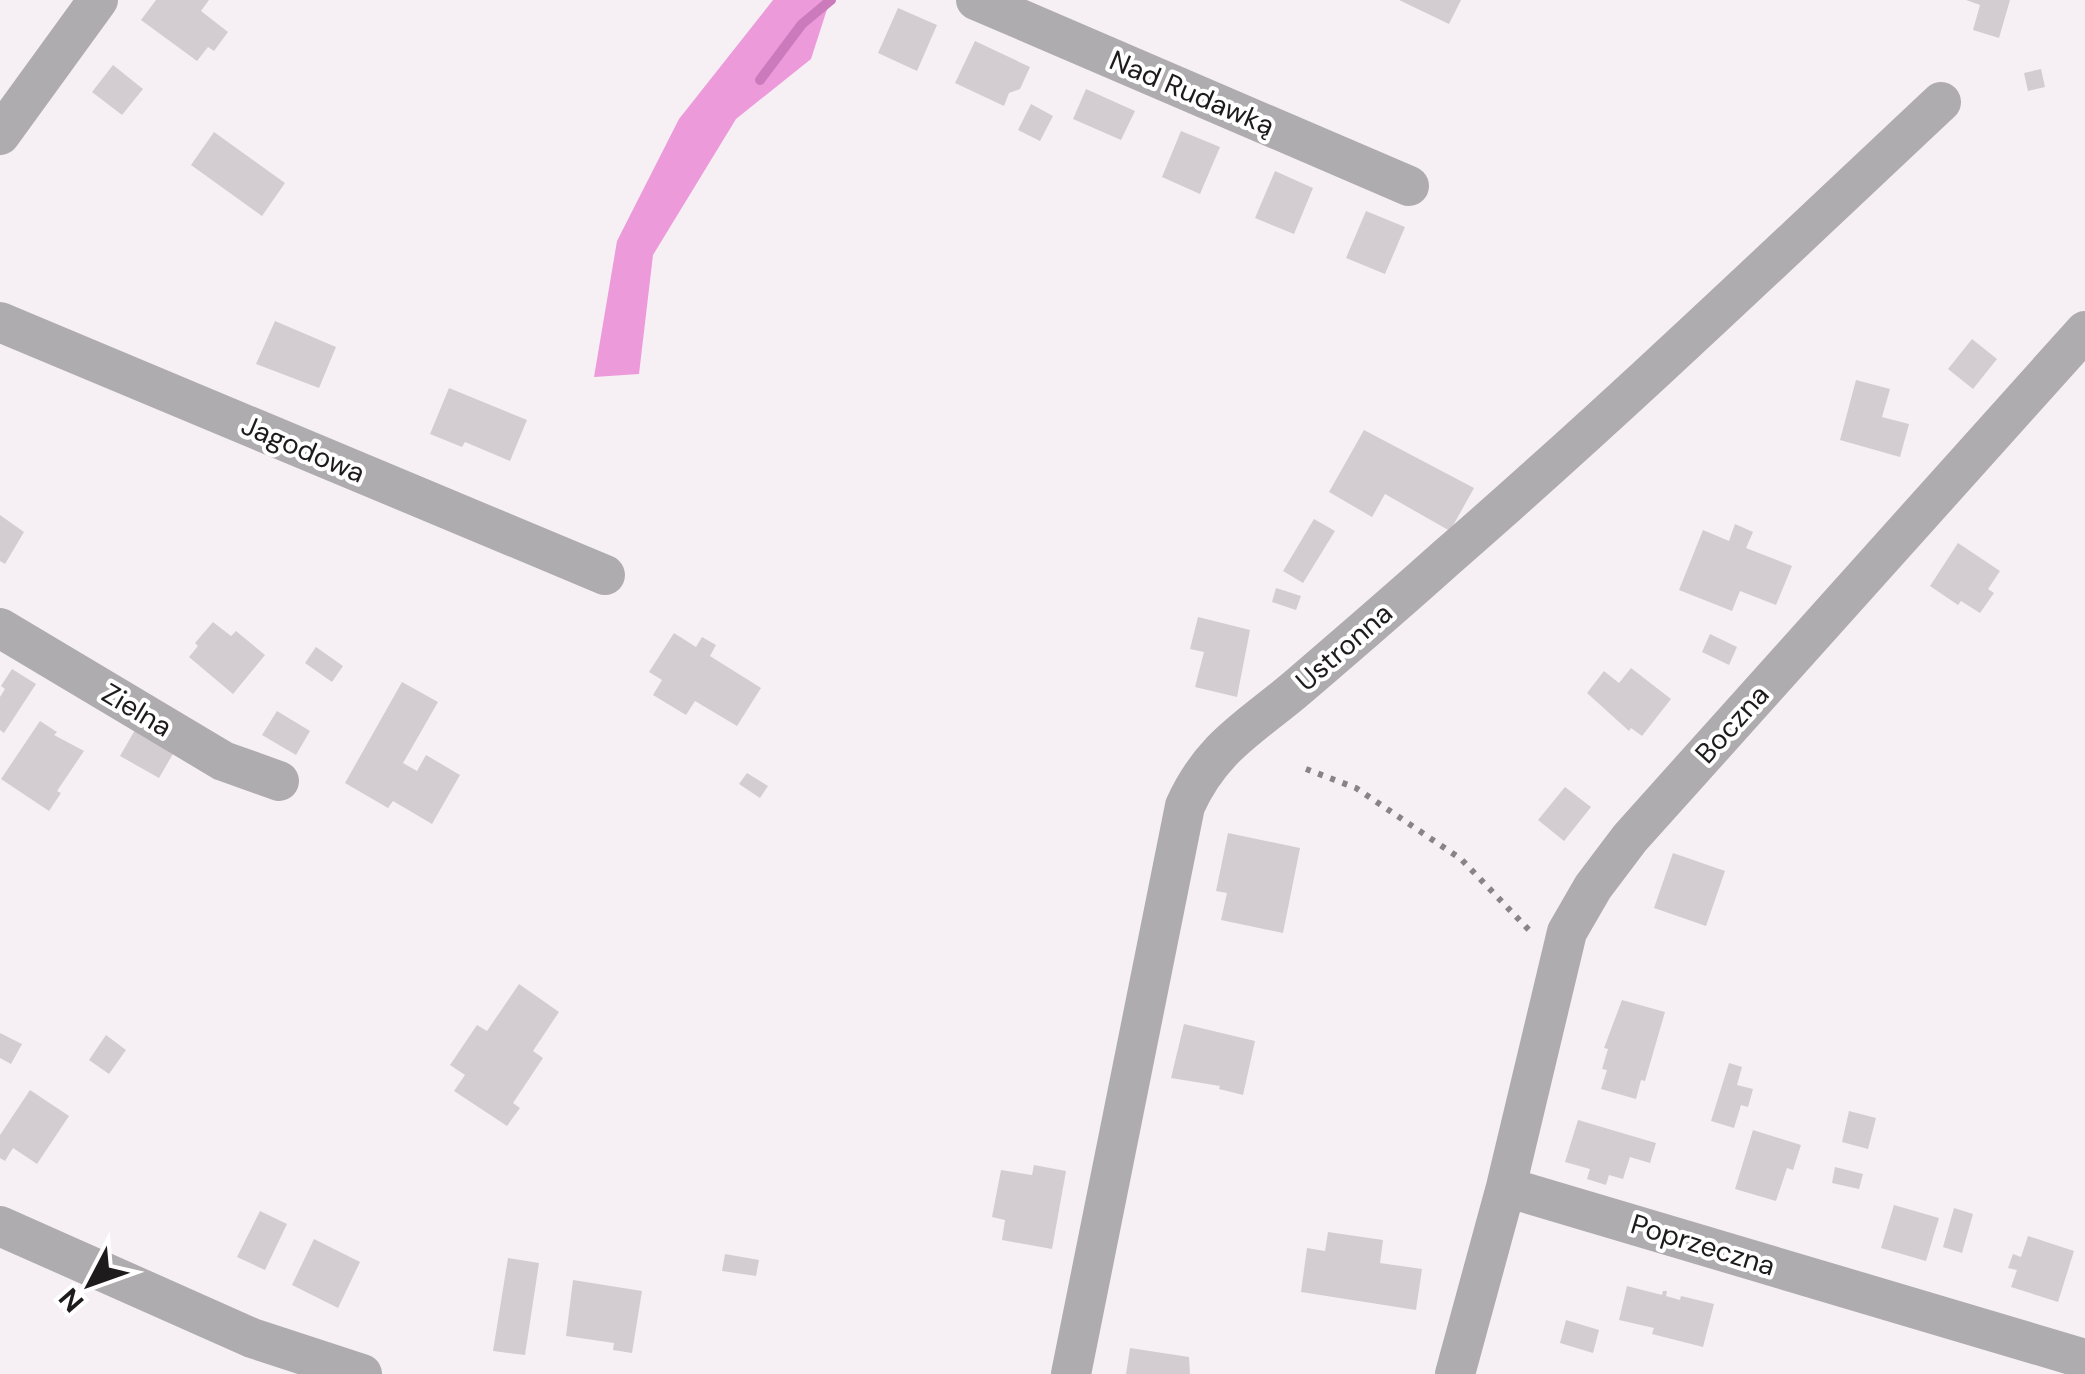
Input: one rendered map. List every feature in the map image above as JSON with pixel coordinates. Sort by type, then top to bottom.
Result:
[{"type":"street","points":[[0,136],[98,0]]},
{"type":"street","name":"Nad Rudawką","points":[[976,0],[1408,186]]},
{"type":"street","name":"Ustronna","points":[[1070,1374],[1185,806],[1198,777],[1220,750],[1450,555],[1640,383],[1940,102]]},
{"type":"street","name":"Jagodowa","points":[[0,322],[605,575]]},
{"type":"street","name":"Boczna","points":[[1506,1187],[1568,932],[1593,887],[1630,838],[2085,331]]},
{"type":"street","name":"Zielna","points":[[0,628],[222,761],[280,780]]},
{"type":"street","points":[[1455,1374],[1506,1187]]},
{"type":"street","name":"Poprzeczna","points":[[1506,1187],[2085,1359]]},
{"type":"street","points":[[0,1226],[252,1338],[362,1374]]},
{"type":"path","points":[[1306,769],[1356,788],[1461,859],[1496,892],[1560,965]]},
{"type":"shaded area","points":[[773,0],[830,0],[811,59],[736,119],[653,255],[639,374],[594,377],[617,241],[679,119]]},
{"type":"building","points":[[156,0],[209,0],[201,11],[228,32],[214,51],[208,47],[197,61],[141,20]]},
{"type":"building","points":[[1399,0],[1461,0],[1449,24]]},
{"type":"building","points":[[1966,0],[2010,0],[1999,38],[1973,30],[1980,5]]},
{"type":"building","points":[[898,8],[937,25],[917,71],[878,53]]},
{"type":"building","points":[[975,41],[1030,67],[1020,89],[1009,93],[1004,106],[955,83]]},
{"type":"building","points":[[113,65],[143,89],[122,115],[92,92]]},
{"type":"building","points":[[2041,69],[2045,87],[2028,91],[2024,73]]},
{"type":"building","points":[[1086,89],[1135,111],[1121,140],[1073,119]]},
{"type":"building","points":[[1031,104],[1053,116],[1040,141],[1018,130]]},
{"type":"building","points":[[1181,131],[1220,147],[1200,194],[1162,177]]},
{"type":"building","points":[[214,132],[285,183],[262,216],[191,165]]},
{"type":"building","points":[[1275,171],[1313,188],[1294,234],[1255,218]]},
{"type":"building","points":[[1366,211],[1405,227],[1385,274],[1346,258]]},
{"type":"building","points":[[275,321],[336,347],[319,388],[256,364]]},
{"type":"building","points":[[1972,339],[1997,359],[1973,389],[1948,369]]},
{"type":"building","points":[[1856,380],[1890,389],[1882,417],[1909,424],[1900,457],[1840,440]]},
{"type":"building","points":[[449,388],[527,420],[510,461],[465,442],[462,447],[430,434]]},
{"type":"building","points":[[1364,430],[1474,488],[1450,531],[1385,494],[1372,517],[1329,492]]},
{"type":"building","points":[[0,515],[24,532],[5,564],[0,561]]},
{"type":"building","points":[[1314,519],[1335,531],[1303,583],[1283,571]]},
{"type":"building","points":[[1735,524],[1753,532],[1746,548],[1792,566],[1776,605],[1740,591],[1732,611],[1679,590],[1703,530],[1729,541]]},
{"type":"building","points":[[1958,543],[2000,571],[1988,589],[1994,593],[1980,613],[1961,601],[1958,605],[1930,586]]},
{"type":"building","points":[[1276,588],[1301,596],[1296,610],[1272,602]]},
{"type":"building","points":[[1198,617],[1250,630],[1237,697],[1195,687],[1204,652],[1190,649]]},
{"type":"building","points":[[213,622],[231,636],[236,631],[265,655],[233,694],[189,657]]},
{"type":"building","points":[[674,633],[696,647],[702,637],[716,645],[710,656],[761,688],[737,726],[695,701],[686,715],[653,695],[662,680],[649,672]]},
{"type":"building","points":[[1710,634],[1737,647],[1729,665],[1702,652]]},
{"type":"building","points":[[316,647],[343,666],[332,682],[305,663]]},
{"type":"building","points":[[1631,668],[1671,699],[1642,736],[1631,728],[1629,731],[1587,693],[1604,671],[1619,683]]},
{"type":"building","points":[[12,669],[36,684],[4,733],[0,730],[0,697],[5,689],[1,686]]},
{"type":"building","points":[[402,682],[438,702],[403,763],[417,771],[426,755],[460,775],[432,824],[393,801],[388,808],[345,783]]},
{"type":"building","points":[[277,711],[310,731],[296,755],[262,735]]},
{"type":"building","points":[[40,721],[57,732],[54,735],[84,751],[57,791],[61,793],[49,811],[1,779]]},
{"type":"building","points":[[135,730],[174,752],[159,778],[120,756]]},
{"type":"building","points":[[747,773],[768,786],[760,798],[739,784]]},
{"type":"building","points":[[1565,787],[1591,807],[1564,841],[1538,820]]},
{"type":"building","points":[[1228,833],[1300,848],[1283,933],[1221,920],[1227,893],[1216,891]]},
{"type":"building","points":[[1673,853],[1725,871],[1706,926],[1654,908]]},
{"type":"building","points":[[519,984],[559,1012],[533,1051],[543,1058],[513,1103],[520,1108],[507,1126],[454,1091],[465,1075],[450,1065],[477,1025],[487,1031]]},
{"type":"building","points":[[1622,1000],[1665,1012],[1636,1099],[1601,1089],[1607,1070],[1602,1069],[1608,1049],[1604,1048]]},
{"type":"building","points":[[1184,1024],[1255,1041],[1243,1095],[1219,1089],[1220,1086],[1171,1078]]},
{"type":"building","points":[[0,1033],[22,1044],[11,1064],[0,1058]]},
{"type":"building","points":[[106,1035],[126,1050],[109,1074],[89,1060]]},
{"type":"building","points":[[1729,1063],[1742,1067],[1737,1085],[1753,1089],[1748,1107],[1741,1105],[1734,1128],[1711,1121]]},
{"type":"building","points":[[30,1090],[69,1116],[37,1164],[13,1148],[5,1161],[0,1158],[0,1135]]},
{"type":"building","points":[[1849,1111],[1876,1118],[1868,1149],[1842,1142]]},
{"type":"building","points":[[1578,1120],[1656,1143],[1650,1163],[1630,1157],[1623,1179],[1609,1175],[1606,1185],[1587,1179],[1590,1169],[1565,1162]]},
{"type":"building","points":[[1753,1130],[1801,1145],[1793,1170],[1787,1168],[1776,1201],[1735,1189]]},
{"type":"building","points":[[1034,1165],[1066,1171],[1052,1249],[1002,1240],[1005,1220],[992,1217],[1001,1170],[1032,1175]]},
{"type":"building","points":[[1835,1167],[1863,1174],[1859,1189],[1832,1183]]},
{"type":"building","points":[[1894,1205],[1939,1218],[1926,1261],[1881,1248]]},
{"type":"building","points":[[1954,1208],[1973,1214],[1962,1253],[1943,1247]]},
{"type":"building","points":[[260,1211],[287,1224],[265,1270],[237,1257]]},
{"type":"building","points":[[1328,1232],[1383,1240],[1380,1263],[1422,1269],[1416,1310],[1301,1292],[1307,1248],[1325,1251]]},
{"type":"building","points":[[2028,1236],[2074,1251],[2058,1302],[2011,1287],[2017,1270],[2008,1268],[2013,1254],[2021,1257]]},
{"type":"building","points":[[314,1239],[360,1262],[338,1308],[292,1285]]},
{"type":"building","points":[[725,1254],[759,1260],[756,1276],[722,1271]]},
{"type":"building","points":[[508,1258],[539,1263],[525,1355],[493,1351]]},
{"type":"building","points":[[573,1280],[642,1291],[632,1353],[613,1350],[614,1343],[566,1336]]},
{"type":"building","points":[[1627,1286],[1662,1295],[1667,1291],[1666,1296],[1680,1300],[1681,1296],[1714,1304],[1703,1347],[1652,1334],[1654,1328],[1619,1320]]},
{"type":"building","points":[[1566,1320],[1599,1330],[1593,1353],[1560,1343]]},
{"type":"building","points":[[1130,1348],[1189,1357],[1190,1374],[1126,1374]]},
{"type":"waterway","points":[[760,80],[802,24],[831,0]]}]
